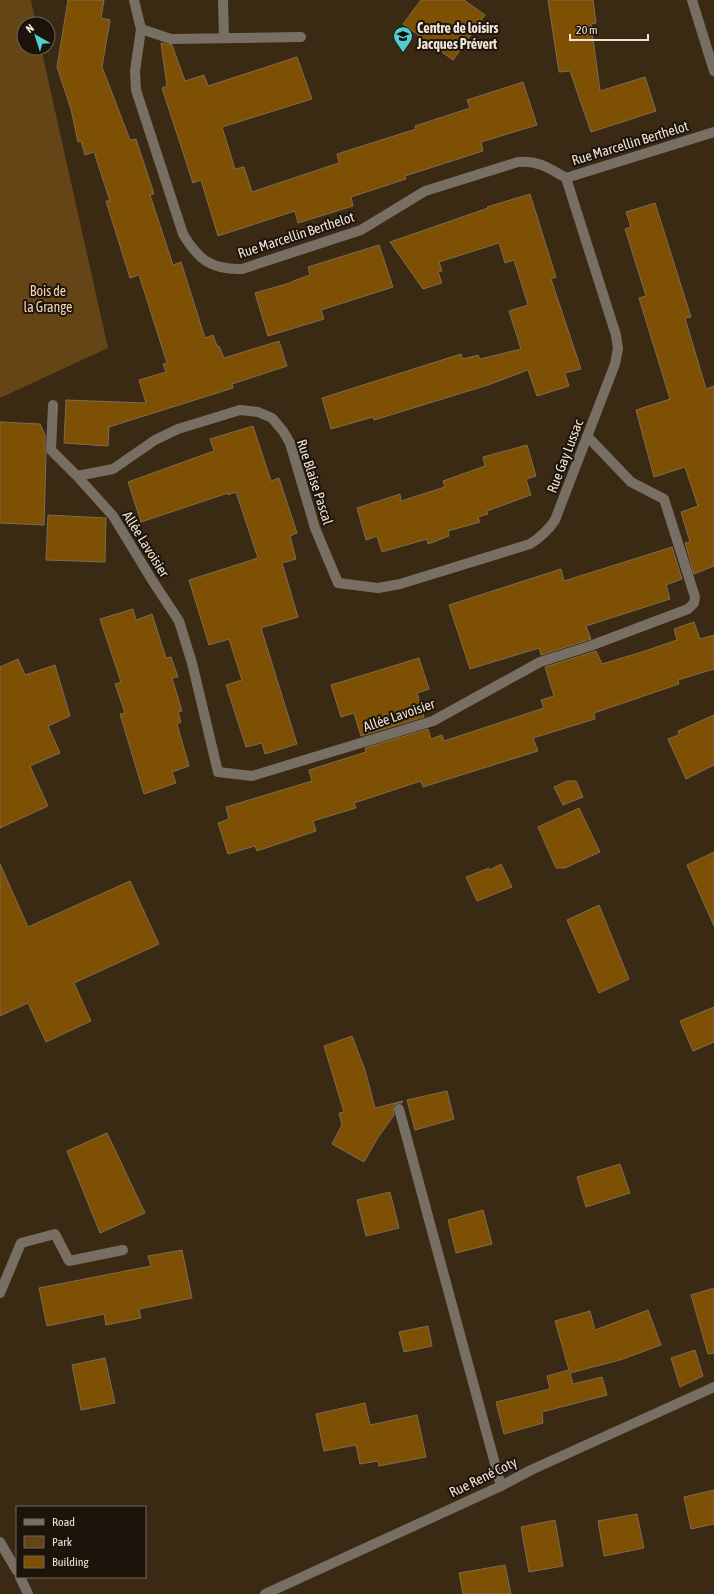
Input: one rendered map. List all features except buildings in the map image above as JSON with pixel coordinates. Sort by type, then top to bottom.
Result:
[{"type":"street","name":"Rue Marcellin Berthelot","points":[[134,0],[141,30],[135,71],[136,90],[183,234],[192,250],[201,259],[228,269],[242,269],[361,230],[425,191],[518,162],[530,161],[546,166],[566,178],[714,132]]},
{"type":"street","points":[[223,0],[224,38]]},
{"type":"street","points":[[692,0],[714,71]]},
{"type":"street","points":[[141,30],[171,38],[300,37]]},
{"type":"street","name":"Rue Gay Lussac","points":[[338,583],[378,588],[400,584],[530,544],[549,530],[555,520],[615,364],[618,349],[616,335],[566,178]]},
{"type":"street","points":[[53,405],[51,450],[77,476]]},
{"type":"street","name":"Rue Blaise Pascal","points":[[77,476],[113,469],[155,440],[178,429],[240,410],[258,412],[272,418],[283,431],[290,443],[314,528],[338,583]]},
{"type":"street","name":"Allée Lavoisier","points":[[77,476],[113,516],[179,621],[192,662],[218,772],[252,776],[433,721],[540,662],[590,646],[688,609],[694,603],[695,597],[664,499],[630,482],[587,436]]},
{"type":"street","points":[[399,1109],[501,1486]]},
{"type":"street","points":[[0,1293],[21,1243],[55,1234],[69,1261],[122,1250]]},
{"type":"street","name":"Rue René Coty","points":[[265,1594],[501,1486],[531,1470],[714,1387]]},
{"type":"street","points":[[0,1542],[16,1569]]},
{"type":"street","points":[[20,1578],[28,1594]]},
{"type":"green space","name":"Bois de la Grange","points":[[0,0],[31,0],[34,16],[16,16],[16,56],[43,56],[108,348],[0,398]]},
{"type":"place","name":"Centre de loisirs Jacques Prévert","points":[[403,53]]}]
